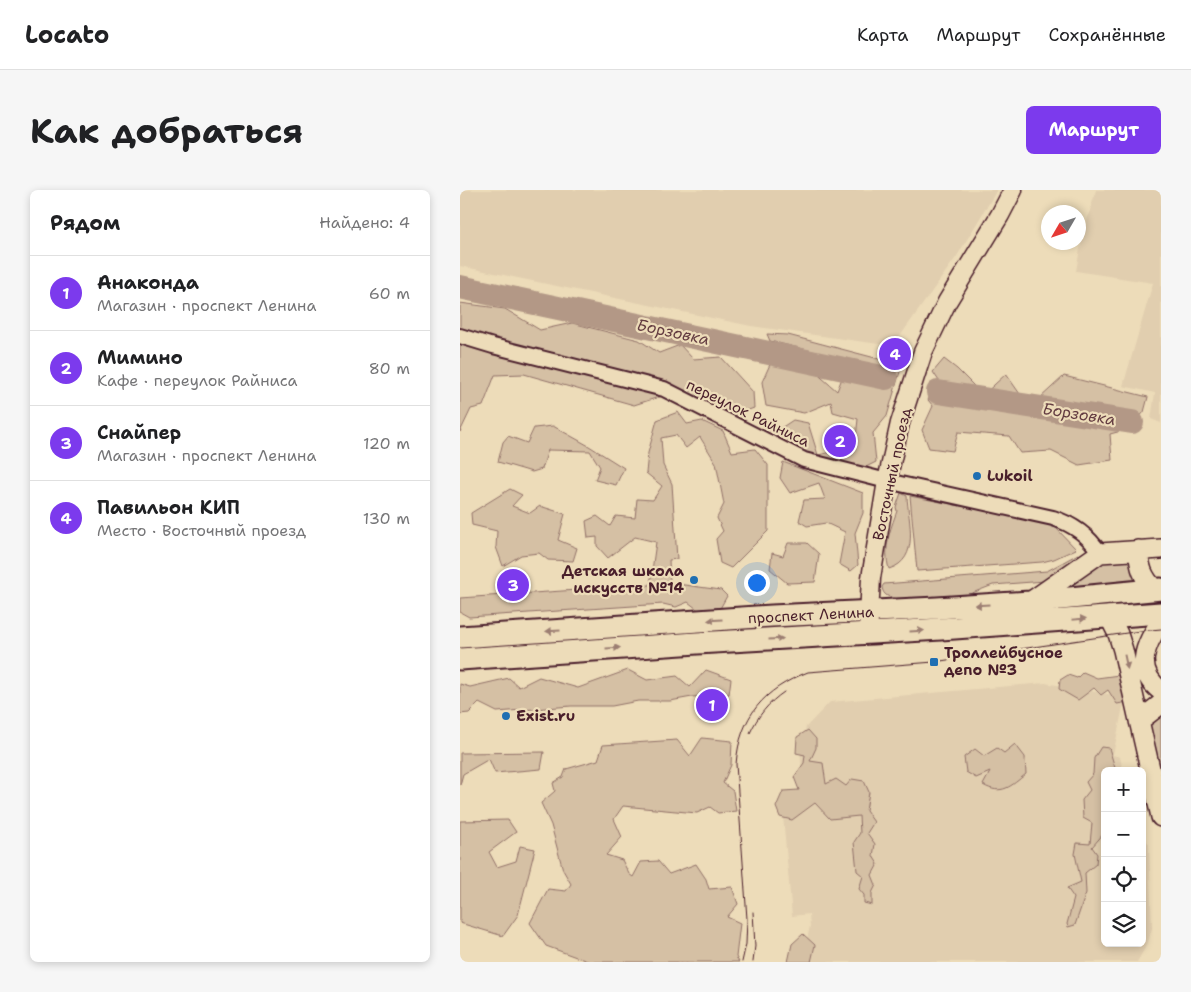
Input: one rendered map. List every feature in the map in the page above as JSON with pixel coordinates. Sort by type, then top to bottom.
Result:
[{"type":"main road","points":[[1030,602],[1100,553],[1161,549]]},
{"type":"main road","points":[[1138,550],[1141,569],[1146,579],[1158,589]]},
{"type":"main road","name":"проспект Ленина","points":[[460,637],[772,616],[1030,602],[1158,589]]},
{"type":"main road","name":"проспект Ленина","points":[[460,659],[696,643],[868,634],[1161,613]]},
{"type":"main road","points":[[1109,616],[1123,650],[1161,816]]},
{"type":"main road","points":[[1161,622],[1146,645],[1143,656],[1149,680],[1161,691]]},
{"type":"main road","points":[[1139,721],[1161,704]]},
{"type":"street","name":"Восточный проезд","points":[[868,634],[871,578],[888,481],[900,423],[923,352],[946,302],[1000,215],[1013,190]]},
{"type":"street","name":"переулок Райниса","points":[[460,336],[664,389],[804,460],[888,481],[992,503],[1065,522],[1090,539],[1100,553]]},
{"type":"shaded area","points":[[460,190],[997,190],[957,256],[893,346],[751,326],[460,266]]},
{"type":"shaded area","points":[[1096,190],[1161,190],[1161,423],[1151,419],[1155,393],[1123,386],[1153,283],[1076,271],[1080,250],[1086,250],[1086,224]]},
{"type":"shaded area","points":[[460,303],[505,309],[540,330],[572,323],[639,340],[659,353],[680,345],[693,359],[721,357],[753,392],[754,408],[735,415],[719,405],[698,399],[681,390],[634,405],[524,374],[495,375],[483,406],[471,409],[460,432]]},
{"type":"shaded area","points":[[767,334],[788,335],[902,365],[887,416],[873,433],[876,462],[864,468],[818,459],[798,449],[778,430],[793,420],[808,423],[818,455],[832,452],[856,437],[858,419],[833,412],[831,402],[804,413],[766,406],[762,382],[772,360],[814,371],[837,391],[849,360],[770,341]]},
{"type":"shaded area","points":[[944,359],[983,395],[1006,374],[1020,394],[1039,399],[1064,376],[1148,397],[1144,412],[1129,429],[1110,434],[1112,460],[1079,465],[1051,451],[1020,453],[1009,436],[958,432],[953,451],[929,448],[922,430],[933,406],[928,400],[939,381],[933,372]]},
{"type":"shaded area","points":[[678,412],[687,424],[702,421],[723,431],[732,452],[755,449],[768,465],[768,531],[731,568],[720,563],[716,539],[723,531],[717,518],[724,504],[716,463],[700,437],[686,448],[676,435],[661,438],[663,465],[672,484],[677,559],[669,560],[670,583],[721,590],[727,596],[718,612],[701,612],[688,602],[676,607],[663,604],[469,617],[460,612],[460,598],[650,585],[656,542],[635,537],[608,558],[597,546],[597,537],[588,538],[586,521],[597,516],[610,526],[616,516],[635,518],[637,499],[653,500],[662,486],[646,473],[648,453],[657,420]]},
{"type":"shaded area","points":[[553,426],[624,468],[616,485],[595,480],[600,467],[590,451],[548,450],[542,469],[532,472],[498,462],[503,442],[508,436],[527,443],[534,428]]},
{"type":"shaded area","points":[[783,462],[863,493],[863,513],[855,533],[858,565],[851,571],[839,564],[845,532],[826,523],[807,526],[799,521],[804,500],[825,499],[819,483],[790,493],[780,478]]},
{"type":"shaded area","points":[[510,489],[522,495],[512,506],[530,513],[540,506],[565,514],[558,540],[577,548],[573,561],[548,560],[539,553],[521,555],[503,566],[496,547],[497,531],[472,525],[471,513]]},
{"type":"shaded area","points":[[901,493],[907,496],[910,527],[909,548],[899,564],[889,569],[887,561],[888,539]]},
{"type":"shaded area","points":[[910,496],[1037,521],[1056,528],[1076,549],[1042,562],[917,571]]},
{"type":"shaded area","points":[[788,543],[807,543],[819,554],[815,582],[787,583],[770,569],[772,553],[783,556]]},
{"type":"shaded area","points":[[1078,554],[1080,556],[1045,581],[993,585],[967,595],[898,599],[885,594],[882,587],[884,584],[1047,571]]},
{"type":"shaded area","points":[[1134,557],[1131,568],[1136,581],[1059,587],[1080,572],[1112,558]]},
{"type":"shaded area","points":[[628,670],[647,680],[677,676],[690,687],[706,670],[731,679],[729,694],[670,701],[638,701],[612,706],[571,706],[497,712],[479,703],[469,713],[460,714],[460,684],[470,687],[509,678],[519,687],[539,677],[578,688]]},
{"type":"shaded area","points":[[1083,672],[1097,678],[1119,675],[1125,683],[1128,702],[1117,704],[1108,690],[1101,695],[1094,688],[1078,700],[1059,689],[1060,680],[1068,675],[1077,678]]},
{"type":"shaded area","points":[[1045,683],[1125,697],[1113,755],[1120,757],[1122,767],[1101,767],[1101,947],[1146,947],[1137,962],[802,962],[810,926],[809,914],[792,916],[781,794],[803,792],[800,748],[806,727],[830,702]]},
{"type":"shaded area","points":[[1161,712],[1161,779],[1150,726]]},
{"type":"shaded area","points":[[808,730],[816,739],[816,748],[810,761],[823,763],[826,784],[836,779],[846,786],[852,779],[864,781],[869,792],[866,811],[874,822],[867,833],[875,844],[873,856],[878,864],[872,875],[876,885],[872,893],[872,905],[864,903],[864,895],[859,889],[863,876],[857,871],[854,842],[860,833],[859,816],[830,819],[815,803],[792,820],[780,817],[776,807],[783,791],[799,790],[794,777],[804,763],[805,755],[796,753],[797,737]]},
{"type":"shaded area","points":[[702,738],[732,741],[731,765],[723,783],[733,791],[736,811],[718,813],[710,807],[697,813],[623,806],[614,819],[622,837],[606,855],[622,860],[629,874],[633,877],[641,862],[658,861],[669,874],[696,864],[706,879],[709,889],[732,887],[738,904],[727,917],[740,923],[736,957],[739,962],[590,962],[546,946],[530,923],[548,889],[566,891],[571,884],[563,870],[551,825],[541,803],[555,791],[553,783],[563,777],[566,769],[598,760],[603,745],[677,740],[690,756]]},
{"type":"shaded area","points":[[1015,744],[1025,757],[1026,774],[1011,786],[996,790],[983,785],[990,772],[976,778],[966,772],[964,757],[975,749],[984,756],[997,748],[1004,753]]},
{"type":"shaded area","points":[[1101,747],[1109,748],[1115,767],[1101,767],[1101,837],[1092,847],[1097,854],[1096,864],[1085,873],[1086,893],[1075,925],[1068,927],[1067,924],[1074,898],[1067,888],[1081,882],[1075,854],[1077,843],[1090,844],[1092,823],[1083,818],[1082,800],[1090,790],[1086,782],[1093,774],[1094,758]]},
{"type":"shaded area","points":[[544,752],[541,769],[495,773],[489,759],[463,774],[460,785],[460,753]]},
{"type":"shaded area","points":[[508,820],[516,832],[489,852],[497,867],[516,861],[520,846],[535,849],[518,915],[503,936],[460,923],[460,821]]},
{"type":"shaded area","points":[[1146,840],[1149,844],[1152,928],[1146,946]]},
{"type":"shaded area","points":[[803,934],[815,945],[811,962],[788,962],[792,944]]},
{"type":"waterway","name":"Борзовка","points":[[460,287],[886,378]]},
{"type":"waterway","name":"Борзовка","points":[[938,392],[1132,422]]},
{"type":"tram line","points":[[742,962],[746,944],[747,919],[736,764],[738,747],[749,718],[767,696],[792,679],[808,672],[934,662],[1161,629]]},
{"type":"tram line","points":[[750,733],[764,710],[784,692]]},
{"type":"tram line","points":[[753,912],[755,946],[753,962]]},
{"type":"place","name":"Павильон КИП","points":[[895,354]]},
{"type":"place","name":"Мимино","points":[[840,441]]},
{"type":"place","name":"Lukoil","points":[[977,476]]},
{"type":"place","name":"Детская школа искусств №14","points":[[694,580]]},
{"type":"place","name":"Снайпер","points":[[513,585]]},
{"type":"place","name":"Троллейбусное депо №3","points":[[934,662]]},
{"type":"place","name":"Анаконда","points":[[712,705]]},
{"type":"place","name":"Exist.ru","points":[[506,716]]}]
